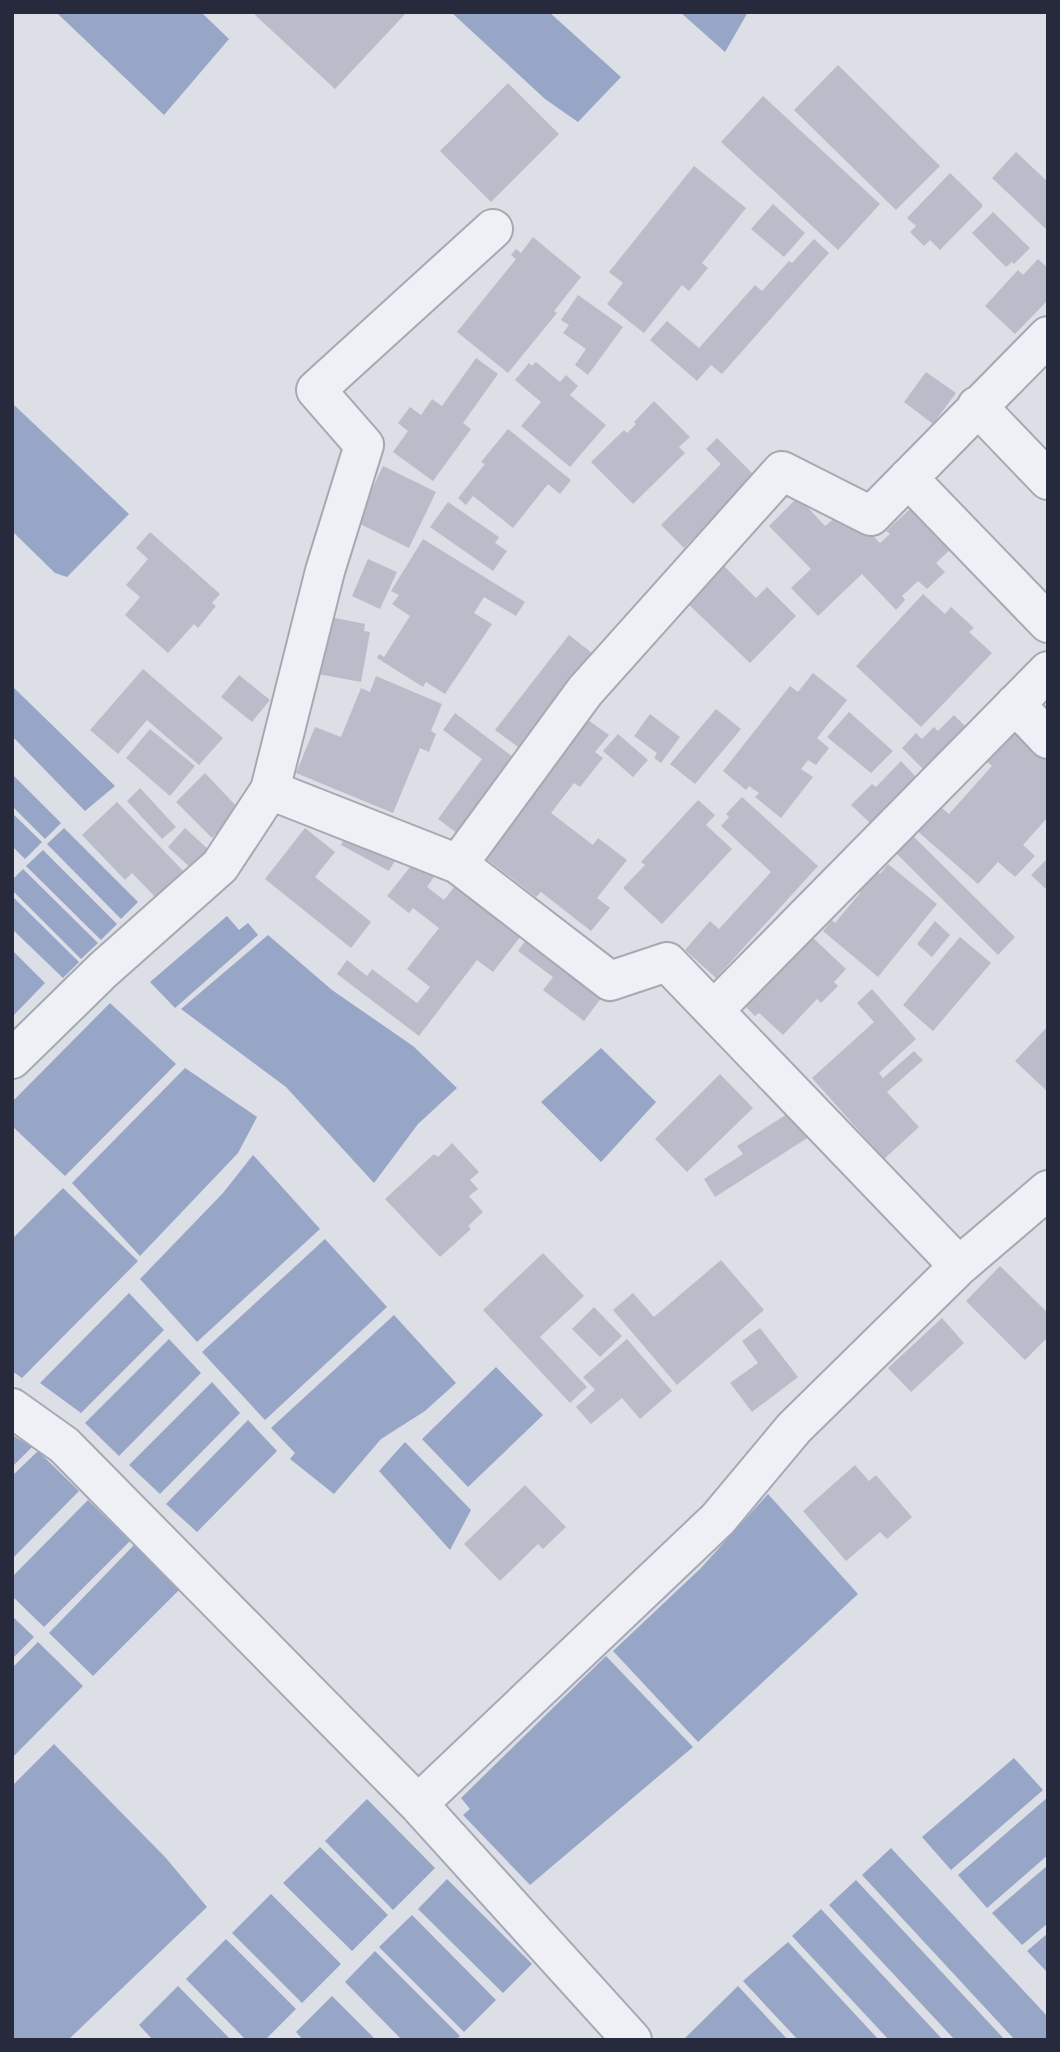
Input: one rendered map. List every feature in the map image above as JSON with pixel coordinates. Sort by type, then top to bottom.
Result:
[{"type":"street","points":[[12,1059],[103,970],[220,866],[270,790],[325,571],[364,445],[316,390],[493,229]]},
{"type":"street","points":[[458,864],[585,691],[782,471],[871,516],[1048,336]]},
{"type":"street","points":[[977,406],[1048,480]]},
{"type":"street","points":[[908,478],[1048,623]]},
{"type":"street","points":[[713,1010],[1048,671]]},
{"type":"street","points":[[1015,704],[1048,739]]},
{"type":"street","points":[[270,790],[458,864],[610,981],[667,962],[959,1266]]},
{"type":"street","points":[[418,1804],[718,1519],[793,1428],[959,1266],[1048,1190]]},
{"type":"street","points":[[12,1408],[64,1445],[418,1804],[632,2040]]},
{"type":"water","points":[[201,12],[229,39],[164,115],[58,14]]},
{"type":"water","points":[[451,12],[549,12],[621,77],[578,122],[545,99]]},
{"type":"water","points":[[680,12],[748,12],[725,52]]},
{"type":"water","points":[[12,403],[129,514],[67,577],[55,573],[12,531]]},
{"type":"water","points":[[12,686],[115,786],[85,811],[12,736]]},
{"type":"water","points":[[12,774],[61,823],[45,839],[12,806]]},
{"type":"water","points":[[12,813],[42,842],[25,859],[12,846]]},
{"type":"water","points":[[64,828],[138,902],[121,919],[47,844]]},
{"type":"water","points":[[43,850],[117,924],[101,940],[26,866]]},
{"type":"water","points":[[23,869],[98,943],[81,959],[12,890],[12,880]]},
{"type":"water","points":[[12,896],[79,962],[63,978],[12,929]]},
{"type":"water","points":[[227,916],[239,930],[248,923],[258,935],[175,1008],[150,982]]},
{"type":"water","points":[[268,935],[332,990],[413,1046],[457,1088],[418,1124],[374,1183],[286,1087],[181,1009]]},
{"type":"water","points":[[12,950],[45,983],[12,1017]]},
{"type":"water","points":[[110,1003],[176,1064],[65,1176],[12,1126],[12,1102]]},
{"type":"water","points":[[601,1048],[656,1102],[601,1162],[541,1102]]},
{"type":"water","points":[[185,1068],[257,1117],[238,1153],[140,1256],[72,1183]]},
{"type":"water","points":[[253,1155],[320,1229],[197,1342],[140,1279],[223,1193]]},
{"type":"water","points":[[63,1188],[138,1261],[22,1378],[12,1371],[12,1239]]},
{"type":"water","points":[[325,1239],[387,1307],[265,1420],[202,1352]]},
{"type":"water","points":[[129,1293],[164,1330],[81,1413],[40,1383]]},
{"type":"water","points":[[394,1315],[456,1383],[425,1411],[381,1439],[334,1494],[290,1459],[295,1453],[271,1428]]},
{"type":"water","points":[[169,1339],[201,1373],[119,1456],[85,1423]]},
{"type":"water","points":[[496,1367],[543,1415],[468,1487],[422,1439]]},
{"type":"water","points":[[212,1382],[240,1413],[160,1494],[129,1465]]},
{"type":"water","points":[[248,1420],[277,1451],[197,1532],[166,1504]]},
{"type":"water","points":[[12,1435],[32,1447],[12,1467]]},
{"type":"water","points":[[405,1442],[471,1510],[450,1550],[379,1471]]},
{"type":"water","points":[[38,1451],[79,1491],[12,1559],[12,1476]]},
{"type":"water","points":[[768,1494],[858,1594],[698,1742],[613,1651],[701,1568]]},
{"type":"water","points":[[88,1500],[130,1541],[44,1627],[12,1596],[12,1577]]},
{"type":"water","points":[[134,1545],[179,1590],[93,1676],[49,1633]]},
{"type":"water","points":[[12,1616],[34,1637],[12,1659]]},
{"type":"water","points":[[38,1642],[83,1686],[12,1758],[12,1668]]},
{"type":"water","points":[[606,1656],[693,1747],[530,1885],[463,1815],[470,1809],[461,1798]]},
{"type":"water","points":[[54,1744],[165,1857],[207,1907],[68,2040],[12,2040],[12,1786]]},
{"type":"water","points":[[1014,1758],[1043,1790],[951,1870],[922,1837]]},
{"type":"water","points":[[1048,1797],[1048,1855],[987,1908],[958,1875]]},
{"type":"water","points":[[367,1799],[435,1868],[393,1910],[325,1841]]},
{"type":"water","points":[[320,1847],[388,1915],[352,1951],[283,1883]]},
{"type":"water","points":[[891,1848],[1048,2017],[1048,2040],[1015,2040],[862,1875]]},
{"type":"water","points":[[1048,1865],[1048,1923],[1022,1945],[992,1913]]},
{"type":"water","points":[[447,1879],[532,1964],[503,1993],[418,1909]]},
{"type":"water","points":[[856,1880],[1005,2040],[955,2040],[829,1905]]},
{"type":"water","points":[[271,1894],[341,1964],[302,2003],[232,1933]]},
{"type":"water","points":[[821,1909],[943,2040],[889,2040],[792,1936]]},
{"type":"water","points":[[412,1915],[496,2000],[464,2032],[379,1947]]},
{"type":"water","points":[[1048,1933],[1048,1973],[1027,1951]]},
{"type":"water","points":[[226,1939],[296,2009],[265,2040],[246,2040],[186,1979]]},
{"type":"water","points":[[788,1942],[879,2040],[798,2040],[743,1981]]},
{"type":"water","points":[[375,1951],[460,2036],[456,2040],[402,2040],[345,1982]]},
{"type":"water","points":[[178,1986],[231,2040],[153,2040],[139,2025]]},
{"type":"water","points":[[738,1986],[788,2040],[683,2040]]},
{"type":"water","points":[[332,1996],[376,2040],[303,2040],[296,2032]]},
{"type":"building","points":[[257,12],[407,12],[335,89],[255,15]]},
{"type":"building","points":[[838,65],[940,166],[896,210],[794,110]]},
{"type":"building","points":[[508,83],[559,134],[491,202],[440,151]]},
{"type":"building","points":[[763,96],[880,204],[838,250],[721,142]]},
{"type":"building","points":[[1016,152],[1048,182],[1048,231],[992,178]]},
{"type":"building","points":[[694,166],[746,208],[702,263],[708,268],[689,291],[682,285],[644,333],[607,304],[623,283],[609,272]]},
{"type":"building","points":[[950,173],[982,207],[940,250],[930,240],[924,246],[910,232],[916,226],[907,218]]},
{"type":"building","points":[[773,204],[805,233],[784,257],[751,229]]},
{"type":"building","points":[[993,212],[1030,248],[1014,264],[1012,262],[1006,267],[972,233]]},
{"type":"building","points":[[533,237],[581,277],[554,311],[557,313],[508,373],[457,332],[516,259],[511,255],[516,249],[521,253]]},
{"type":"building","points":[[814,239],[829,253],[722,374],[711,365],[697,381],[650,340],[667,321],[699,348],[755,285],[762,291],[789,261],[792,263]]},
{"type":"building","points":[[1038,259],[1048,268],[1048,300],[1015,334],[985,306],[1018,270],[1023,275]]},
{"type":"building","points":[[578,295],[623,327],[588,375],[575,365],[586,349],[563,333],[569,325],[561,320]]},
{"type":"building","points":[[476,358],[498,374],[463,423],[471,429],[433,481],[393,452],[408,431],[398,423],[410,407],[421,415],[432,399],[442,406]]},
{"type":"building","points":[[536,362],[560,382],[566,375],[578,386],[570,395],[606,425],[570,467],[521,426],[541,402],[515,380],[529,363],[532,366]]},
{"type":"building","points":[[926,372],[956,393],[933,424],[904,402]]},
{"type":"building","points":[[654,401],[690,437],[679,447],[685,453],[633,504],[591,462],[624,430],[627,433]]},
{"type":"building","points":[[508,429],[571,480],[560,494],[548,484],[513,528],[473,496],[466,505],[458,498],[485,464],[481,462]]},
{"type":"building","points":[[717,438],[755,476],[684,548],[661,525],[721,464],[706,449]]},
{"type":"building","points":[[383,466],[436,492],[409,548],[356,522]]},
{"type":"building","points":[[798,497],[825,526],[836,517],[845,527],[855,517],[880,543],[890,534],[886,531],[910,509],[914,513],[921,506],[957,543],[936,563],[945,572],[927,589],[918,581],[902,596],[905,600],[896,610],[862,574],[818,616],[791,588],[811,569],[769,526]]},
{"type":"building","points":[[448,502],[499,537],[495,543],[507,551],[493,571],[430,527]]},
{"type":"building","points":[[150,532],[220,594],[212,603],[216,606],[198,628],[194,624],[168,653],[125,615],[140,597],[126,585],[148,559],[136,548]]},
{"type":"building","points":[[423,539],[525,602],[516,616],[484,597],[474,613],[492,624],[445,694],[426,682],[423,687],[377,658],[379,654],[384,657],[410,616],[392,604],[399,595],[391,591]]},
{"type":"building","points":[[368,559],[397,572],[380,609],[352,596]]},
{"type":"building","points":[[722,564],[756,598],[767,587],[796,616],[750,663],[685,601]]},
{"type":"building","points":[[923,594],[945,614],[951,607],[974,628],[969,632],[992,653],[921,727],[856,666]]},
{"type":"building","points":[[330,617],[365,624],[364,631],[370,632],[361,682],[318,674]]},
{"type":"building","points":[[569,635],[592,653],[518,747],[495,730]]},
{"type":"building","points":[[143,669],[223,738],[199,765],[147,720],[118,754],[90,730]]},
{"type":"building","points":[[813,673],[847,700],[817,738],[829,748],[816,765],[808,760],[801,769],[813,777],[781,818],[755,797],[759,793],[749,786],[746,790],[723,771],[790,686],[798,692]]},
{"type":"building","points":[[239,675],[270,700],[252,722],[221,697]]},
{"type":"building","points":[[376,676],[442,704],[431,731],[436,734],[429,752],[420,748],[393,813],[296,773],[315,727],[341,737],[361,688],[370,692]]},
{"type":"building","points":[[716,709],[741,729],[695,784],[670,764]]},
{"type":"building","points":[[849,712],[893,751],[871,773],[827,737]]},
{"type":"building","points":[[455,713],[513,757],[457,833],[438,819],[482,759],[443,730]]},
{"type":"building","points":[[650,714],[680,737],[661,763],[654,758],[657,753],[634,736]]},
{"type":"building","points":[[954,715],[966,727],[924,770],[902,748],[916,733],[922,739],[934,727],[938,731]]},
{"type":"building","points":[[588,720],[609,735],[595,752],[603,758],[580,787],[574,783],[551,813],[593,845],[598,838],[627,860],[597,898],[610,908],[591,931],[541,892],[536,897],[483,856]]},
{"type":"building","points":[[1020,723],[1025,740],[1048,761],[1048,817],[1023,845],[1035,856],[1015,877],[998,862],[978,884],[915,829],[937,804],[949,814],[992,766],[986,761]]},
{"type":"building","points":[[150,729],[195,766],[170,796],[126,758]]},
{"type":"building","points":[[618,734],[648,760],[633,777],[603,751]]},
{"type":"building","points":[[901,761],[916,777],[870,823],[851,805],[872,784],[876,787]]},
{"type":"building","points":[[205,773],[240,810],[212,838],[176,802]]},
{"type":"building","points":[[140,788],[176,827],[162,839],[127,801]]},
{"type":"building","points":[[742,797],[818,866],[716,978],[685,950],[710,921],[719,929],[771,872],[721,826],[729,817],[726,814]]},
{"type":"building","points":[[698,800],[715,815],[706,825],[732,849],[662,924],[623,888],[645,865],[641,862]]},
{"type":"building","points":[[117,802],[188,876],[160,902],[132,873],[125,880],[82,835]]},
{"type":"building","points":[[185,828],[210,851],[193,870],[168,847]]},
{"type":"building","points":[[305,828],[335,852],[315,877],[371,922],[351,948],[265,879]]},
{"type":"building","points":[[348,832],[397,857],[389,871],[341,845]]},
{"type":"building","points":[[913,836],[1015,937],[998,955],[896,853]]},
{"type":"building","points":[[1048,858],[1048,891],[1031,875]]},
{"type":"building","points":[[414,862],[434,877],[427,887],[444,900],[458,882],[524,932],[493,972],[477,960],[419,1036],[337,974],[347,960],[367,976],[372,969],[417,1003],[430,987],[407,969],[439,928],[413,908],[409,913],[387,896]]},
{"type":"building","points":[[888,864],[937,904],[878,977],[823,931],[832,920],[835,923],[860,893],[856,890],[874,869],[880,874]]},
{"type":"building","points":[[935,921],[950,935],[932,957],[917,944]]},
{"type":"building","points":[[529,936],[605,993],[584,1021],[543,990],[553,977],[518,951]]},
{"type":"building","points":[[811,936],[846,969],[834,982],[838,986],[821,1003],[817,999],[783,1035],[759,1013],[755,1016],[745,1006]]},
{"type":"building","points":[[960,937],[991,963],[933,1031],[903,1005]]},
{"type":"building","points":[[872,989],[916,1039],[879,1073],[883,1078],[914,1051],[923,1060],[887,1092],[919,1127],[884,1159],[812,1078],[874,1022],[857,1003]]},
{"type":"building","points":[[1048,1026],[1048,1092],[1015,1061]]},
{"type":"building","points":[[720,1074],[753,1108],[687,1172],[655,1139]]},
{"type":"building","points":[[795,1109],[812,1135],[715,1197],[704,1179],[743,1154],[737,1146]]},
{"type":"building","points":[[452,1143],[479,1172],[470,1180],[478,1189],[469,1196],[483,1212],[468,1226],[471,1229],[440,1257],[385,1199],[434,1154],[438,1157]]},
{"type":"building","points":[[543,1253],[584,1296],[540,1337],[587,1387],[570,1403],[483,1310]]},
{"type":"building","points":[[721,1260],[764,1310],[677,1385],[613,1310],[633,1293],[654,1317]]},
{"type":"building","points":[[1000,1266],[1048,1313],[1048,1337],[1025,1360],[966,1301]]},
{"type":"building","points":[[594,1307],[622,1336],[600,1357],[572,1329]]},
{"type":"building","points":[[942,1318],[964,1343],[911,1392],[888,1368]]},
{"type":"building","points":[[760,1328],[798,1377],[752,1412],[730,1383],[758,1363],[742,1341]]},
{"type":"building","points":[[627,1339],[672,1391],[640,1419],[622,1398],[591,1424],[576,1407],[595,1390],[583,1377]]},
{"type":"building","points":[[855,1465],[869,1481],[876,1475],[912,1517],[887,1539],[880,1532],[846,1561],[803,1511]]},
{"type":"building","points":[[525,1485],[566,1527],[543,1549],[538,1544],[500,1581],[464,1544]]}]
